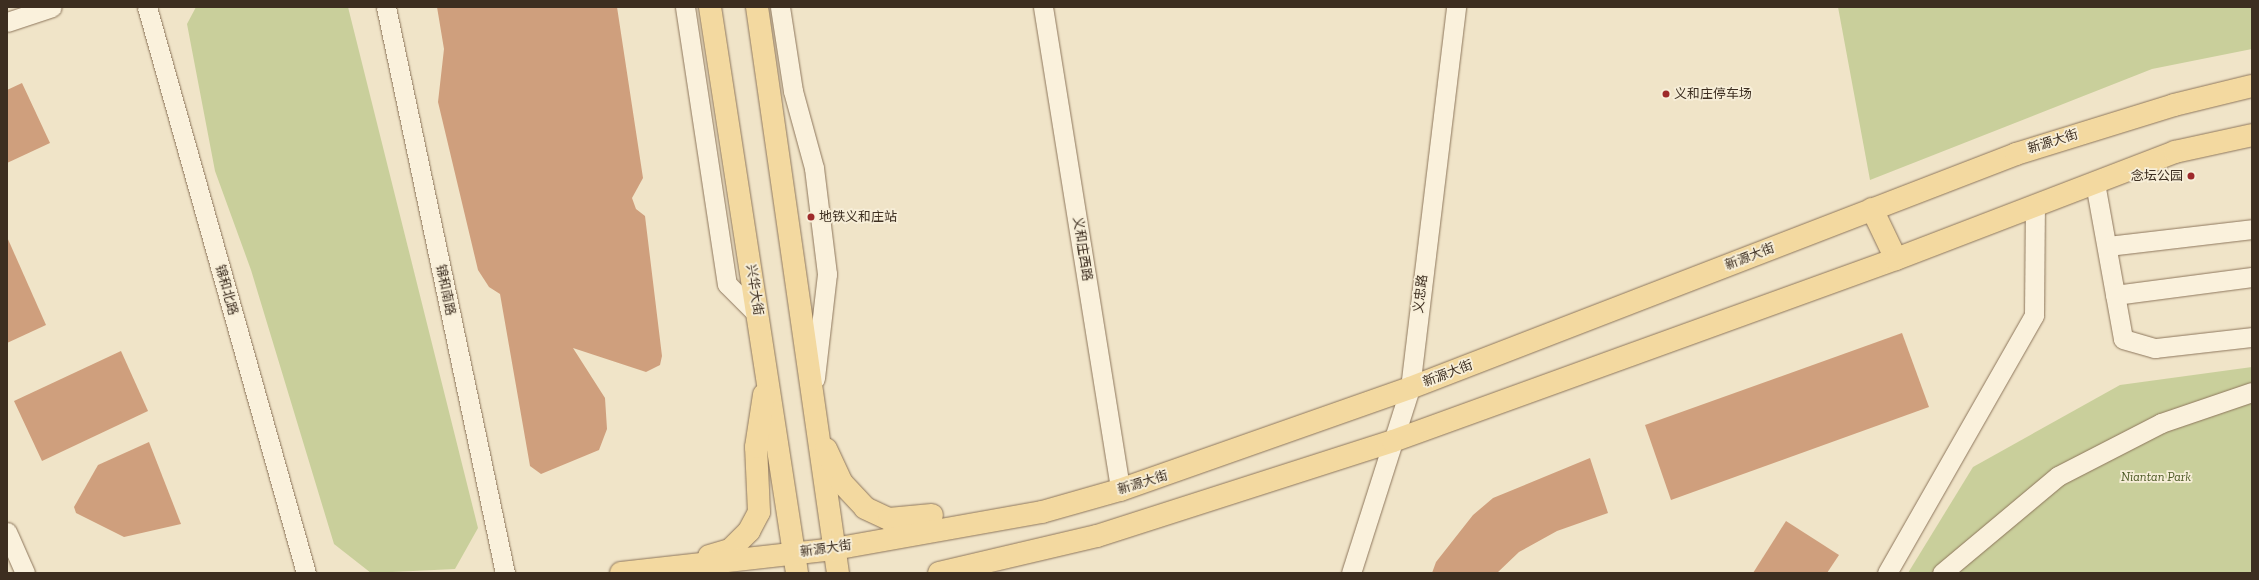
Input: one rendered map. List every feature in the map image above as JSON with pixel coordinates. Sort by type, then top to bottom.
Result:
[{"type":"main road","name":"兴华大街","points":[[710,7],[768,372],[796,563]]},
{"type":"main road","points":[[758,7],[812,402],[838,573]]},
{"type":"main road","name":"新源大街","points":[[631,572],[796,563],[834,549],[1042,512],[1120,490],[1410,388],[2016,154],[2174,105],[2252,86]]},
{"type":"main road","points":[[939,573],[992,563],[1097,536],[1393,441],[1896,259],[2175,152],[2252,135]]},
{"type":"main road","points":[[1872,209],[1896,259]]},
{"type":"main road","points":[[631,572],[730,550],[749,532],[759,512],[756,447],[768,372]]},
{"type":"main road","points":[[816,428],[842,483],[865,508],[889,519],[908,520],[949,512],[1042,512]]},
{"type":"main road","points":[[971,573],[992,563]]},
{"type":"street","points":[[7,22],[52,7]]},
{"type":"street","name":"锦和北路","points":[[147,7],[306,573]]},
{"type":"street","name":"锦和南路","points":[[386,7],[504,573]]},
{"type":"street","points":[[685,7],[727,284],[758,314]]},
{"type":"street","points":[[780,7],[793,91],[814,168],[827,274],[812,402]]},
{"type":"street","name":"义和庄西路","points":[[1043,7],[1120,490]]},
{"type":"street","name":"义忠路","points":[[1351,573],[1410,388],[1456,7]]},
{"type":"street","points":[[2095,183],[2108,246],[2106,259],[2115,295],[2123,339],[2155,348],[2252,337]]},
{"type":"street","points":[[1887,573],[2034,315],[2036,206]]},
{"type":"street","points":[[2108,246],[2252,229]]},
{"type":"street","points":[[2115,295],[2252,277]]},
{"type":"street","points":[[1942,573],[2058,476],[2161,423],[2252,392]]},
{"type":"street","points":[[7,532],[25,573]]},
{"type":"green space","points":[[196,7],[348,7],[478,528],[455,569],[371,573],[334,544],[251,270],[215,171],[187,24]]},
{"type":"green space","points":[[1838,7],[2252,7],[2252,49],[2152,69],[1870,180]]},
{"type":"green space","name":"Niantan Park","points":[[2252,367],[2252,573],[1908,573],[1973,467],[2120,385]]},
{"type":"building","points":[[437,7],[617,7],[643,178],[632,198],[636,209],[645,216],[662,356],[660,365],[646,372],[573,348],[605,398],[607,429],[599,450],[541,474],[530,466],[500,294],[489,287],[478,270],[438,102],[444,49]]},
{"type":"building","points":[[22,83],[50,143],[7,163],[7,90]]},
{"type":"building","points":[[7,237],[46,325],[7,343]]},
{"type":"building","points":[[1902,333],[1929,407],[1671,500],[1645,425]]},
{"type":"building","points":[[121,351],[148,411],[42,461],[14,401]]},
{"type":"building","points":[[149,442],[181,524],[124,537],[76,513],[74,507],[98,465]]},
{"type":"building","points":[[1590,458],[1608,513],[1557,531],[1519,552],[1497,573],[1432,573],[1436,562],[1473,515],[1493,498]]},
{"type":"building","points":[[1786,521],[1839,555],[1827,573],[1753,573]]},
{"type":"place","name":"义和庄停车场","points":[[1666,94]]},
{"type":"place","name":"念坛公园","points":[[2191,176]]},
{"type":"place","name":"地铁义和庄站","points":[[811,217]]}]
